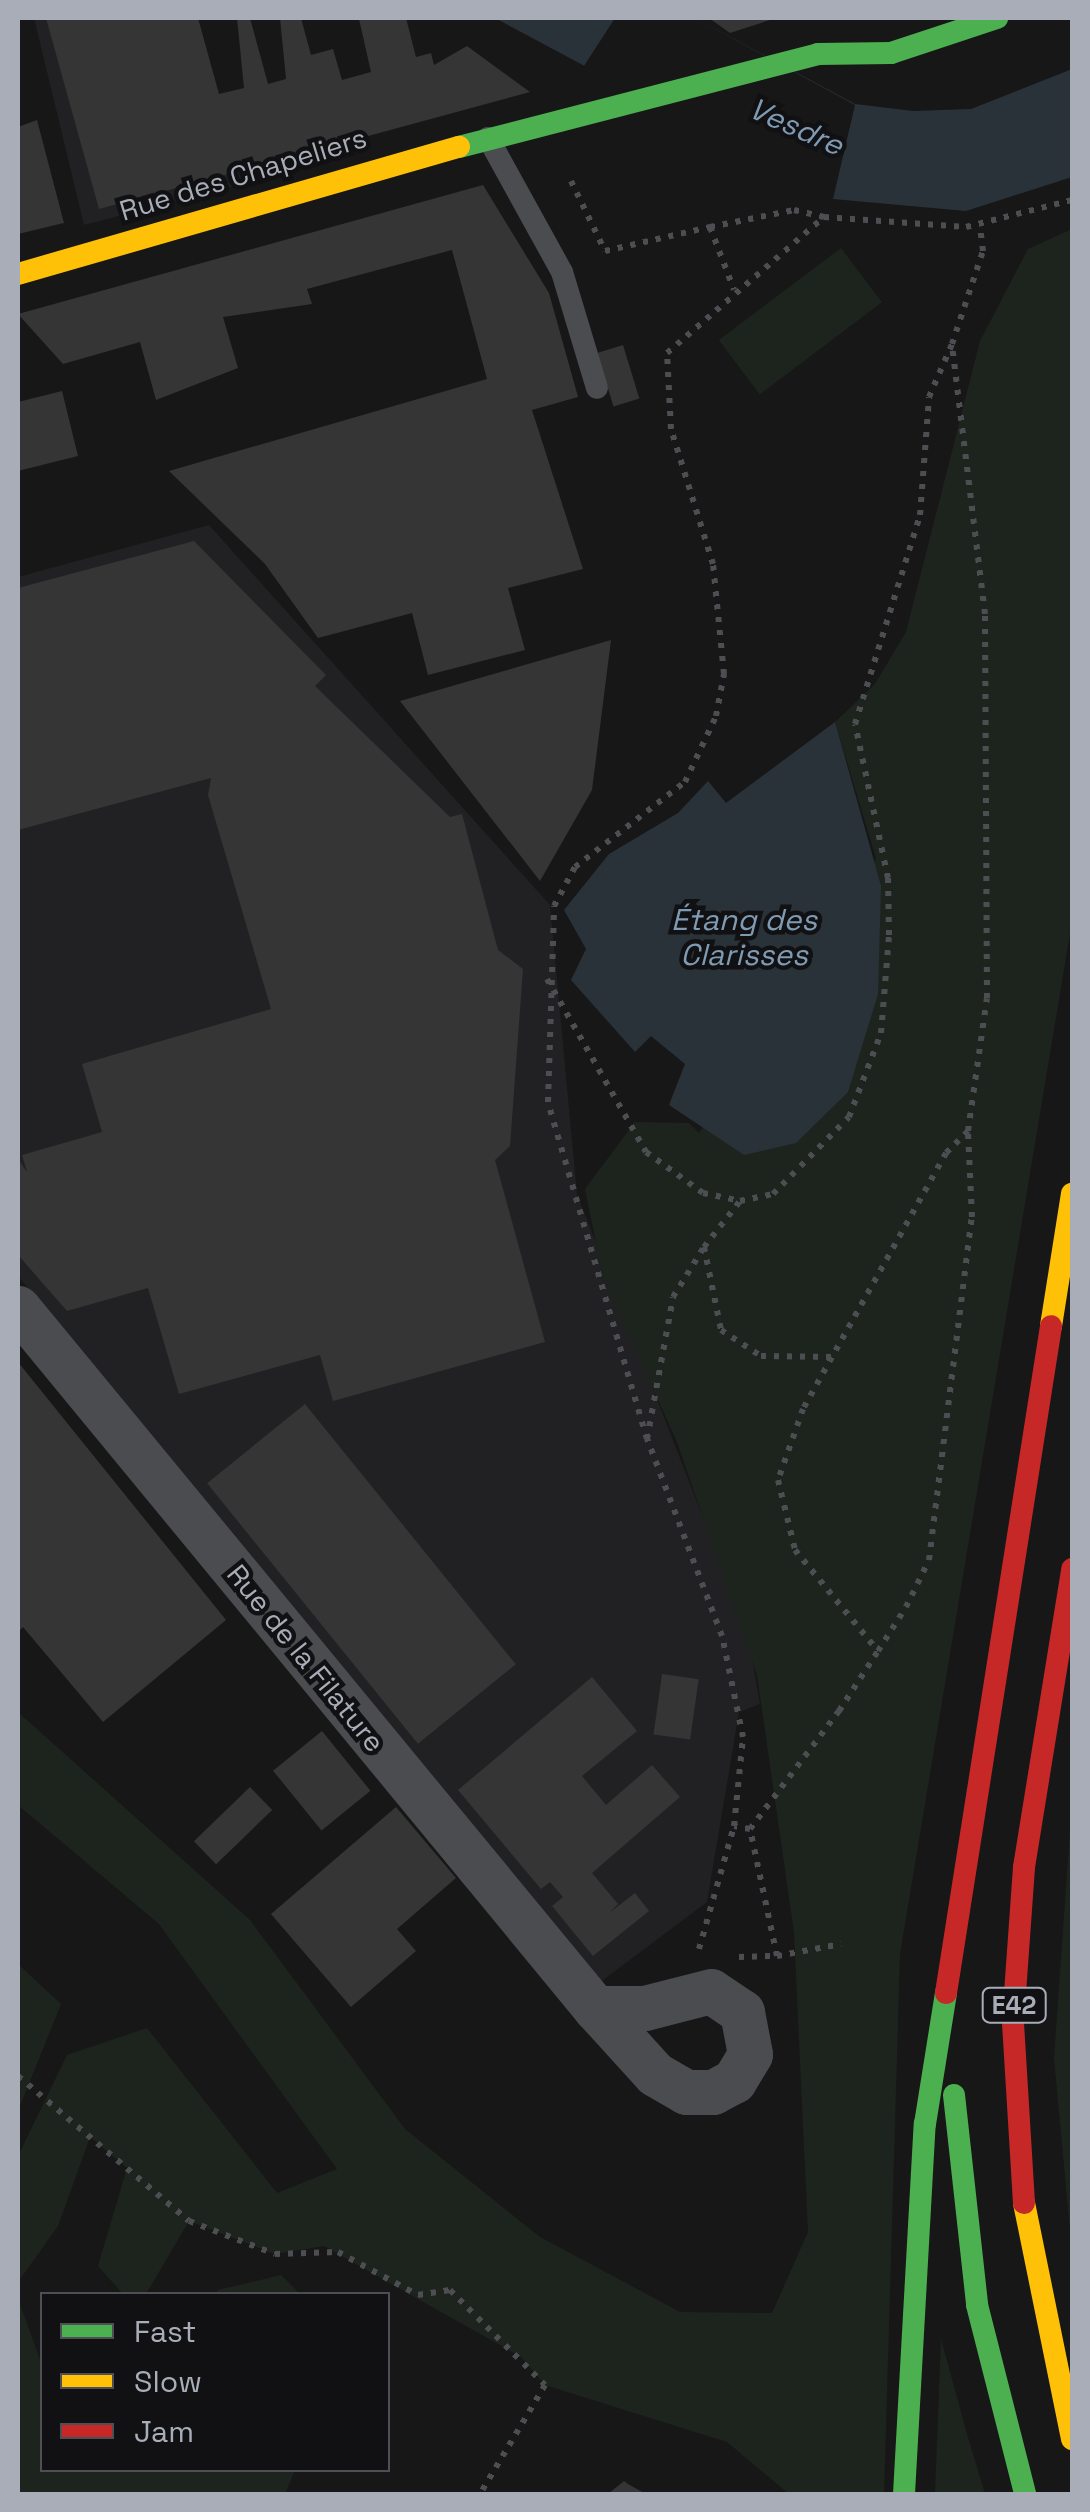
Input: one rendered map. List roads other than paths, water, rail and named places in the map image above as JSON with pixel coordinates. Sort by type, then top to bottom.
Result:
[{"type":"main road","points":[[818,54],[891,53],[954,25],[997,18]]},
{"type":"main road","points":[[818,54],[869,25]]},
{"type":"main road","name":"Rue des Chapeliers","points":[[18,274],[486,135],[818,54]]},
{"type":"main road","name":"E42","points":[[1025,2494],[977,2305],[949,1982],[1072,1194]]},
{"type":"main road","name":"E42","points":[[1072,1569],[1024,1867],[1013,2021],[1027,2246],[1072,2440]]},
{"type":"main road","points":[[904,2494],[912,2256],[949,1982]]},
{"type":"street","name":"Rue de la Filature","points":[[18,1308],[594,2008],[655,2074],[686,2092],[713,2092],[741,2073],[750,2032],[726,1997],[692,1972],[645,2008],[594,2008]]},
{"type":"lane","points":[[486,135],[562,272],[597,388]]},
{"type":"water","name":"Vesdre","points":[[495,18],[695,18],[855,104],[913,111],[971,109],[1072,69],[1072,177],[966,211],[833,199]]},
{"type":"water","name":"Étang des Clarisses","points":[[835,722],[881,886],[878,994],[848,1092],[796,1143],[744,1155],[669,1105],[685,1064],[651,1036],[635,1052],[571,980],[586,949],[564,910],[609,854],[678,813],[708,781],[726,803]]}]
